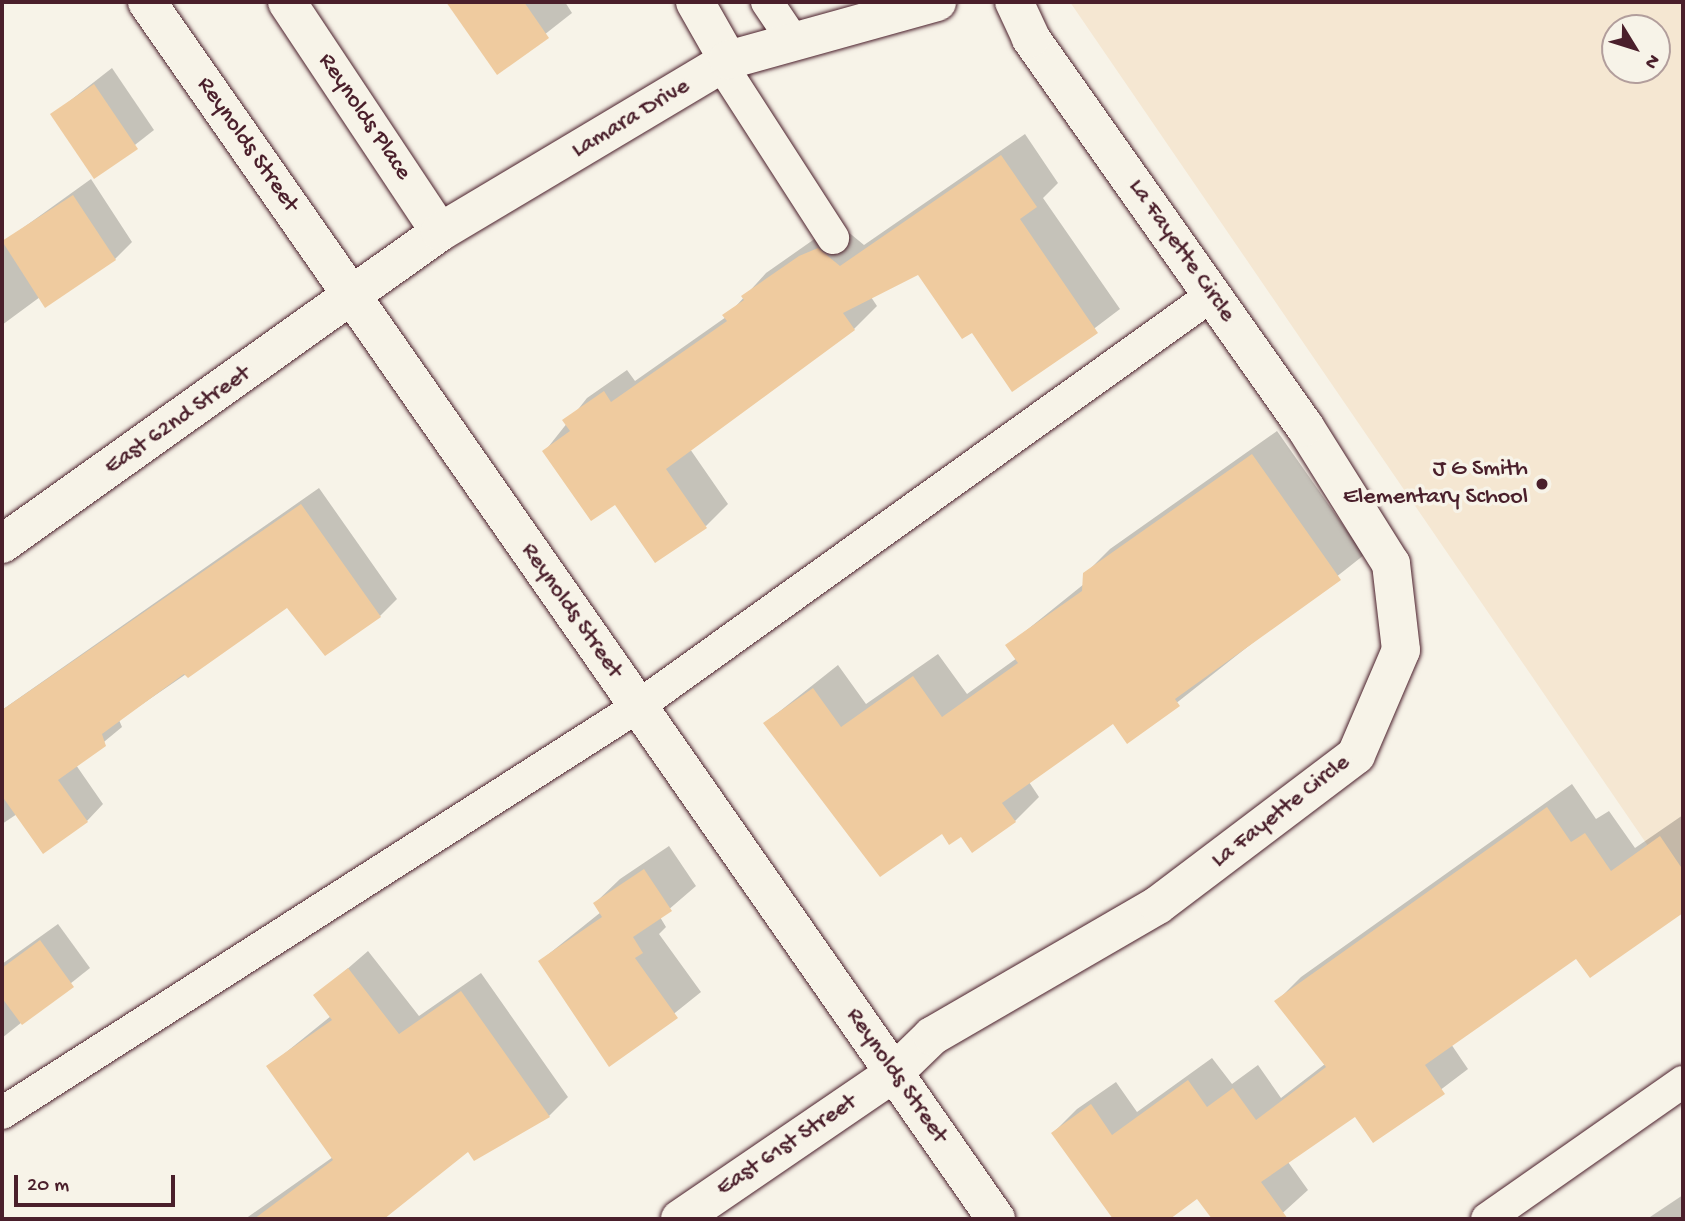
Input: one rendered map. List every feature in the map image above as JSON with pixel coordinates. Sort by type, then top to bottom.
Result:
[{"type":"street","name":"Reynolds Street","points":[[147,2],[996,1219]]},
{"type":"street","name":"Reynolds Place","points":[[287,2],[440,232]]},
{"type":"street","points":[[695,2],[725,62]]},
{"type":"street","name":"Lamara Drive","points":[[354,298],[440,232],[725,62],[937,2]]},
{"type":"street","name":"La Fayette Circle","points":[[894,1073],[932,1036],[1158,905],[1356,755],[1401,650],[1391,564],[1212,295],[1031,38],[1014,2]]},
{"type":"street","name":"East 62nd Street","points":[[2,544],[354,298]]},
{"type":"street","name":"East 61st Street","points":[[680,1219],[894,1073]]},
{"type":"lane","points":[[767,2],[794,42]]},
{"type":"lane","points":[[725,62],[833,238]]},
{"type":"lane","points":[[2,1113],[637,707],[1212,295]]},
{"type":"lane","points":[[1488,1219],[1683,1082]]},
{"type":"shaded area","name":"J G Smith Elementary School","points":[[1070,2],[1683,2],[1683,897]]},
{"type":"building","points":[[446,2],[524,2],[549,38],[497,75]]},
{"type":"building","points":[[94,84],[138,149],[94,179],[50,114]]},
{"type":"building","points":[[1001,155],[1037,207],[1020,219],[1098,333],[1012,392],[972,333],[962,339],[918,275],[843,313],[855,330],[666,469],[707,528],[655,563],[615,505],[591,521],[542,451],[570,431],[562,420],[604,391],[611,402],[727,321],[722,315],[744,300],[741,296],[799,256],[818,248],[840,266]]},
{"type":"building","points":[[73,195],[116,260],[45,308],[2,241]]},
{"type":"building","points":[[1252,454],[1341,580],[1175,699],[1180,706],[1127,744],[1113,724],[1002,803],[1016,822],[972,853],[961,837],[949,845],[942,834],[880,877],[763,723],[813,688],[841,727],[913,676],[942,717],[1018,663],[1005,645],[1082,591],[1083,573]]},
{"type":"building","points":[[301,504],[381,617],[325,656],[287,608],[188,678],[184,674],[102,734],[106,746],[58,780],[88,822],[43,854],[2,796],[2,710]]},
{"type":"building","points":[[1547,807],[1571,842],[1585,833],[1611,871],[1660,836],[1683,870],[1683,913],[1590,978],[1576,959],[1425,1065],[1445,1094],[1373,1143],[1355,1117],[1261,1182],[1288,1219],[1212,1219],[1197,1199],[1170,1219],[1113,1219],[1051,1133],[1091,1104],[1112,1135],[1188,1080],[1207,1107],[1233,1088],[1256,1120],[1326,1067],[1274,1001]]},
{"type":"building","points":[[644,869],[672,911],[633,937],[643,953],[635,958],[678,1018],[609,1067],[538,961],[602,917],[593,903]]},
{"type":"building","points":[[40,940],[74,987],[22,1025],[2,998],[2,968]]},
{"type":"building","points":[[348,968],[399,1034],[461,991],[550,1117],[474,1161],[468,1152],[384,1219],[254,1219],[333,1160],[266,1066],[332,1020],[313,995]]},
{"type":"place","name":"J G Smith Elementary School","points":[[1542,484]]}]
